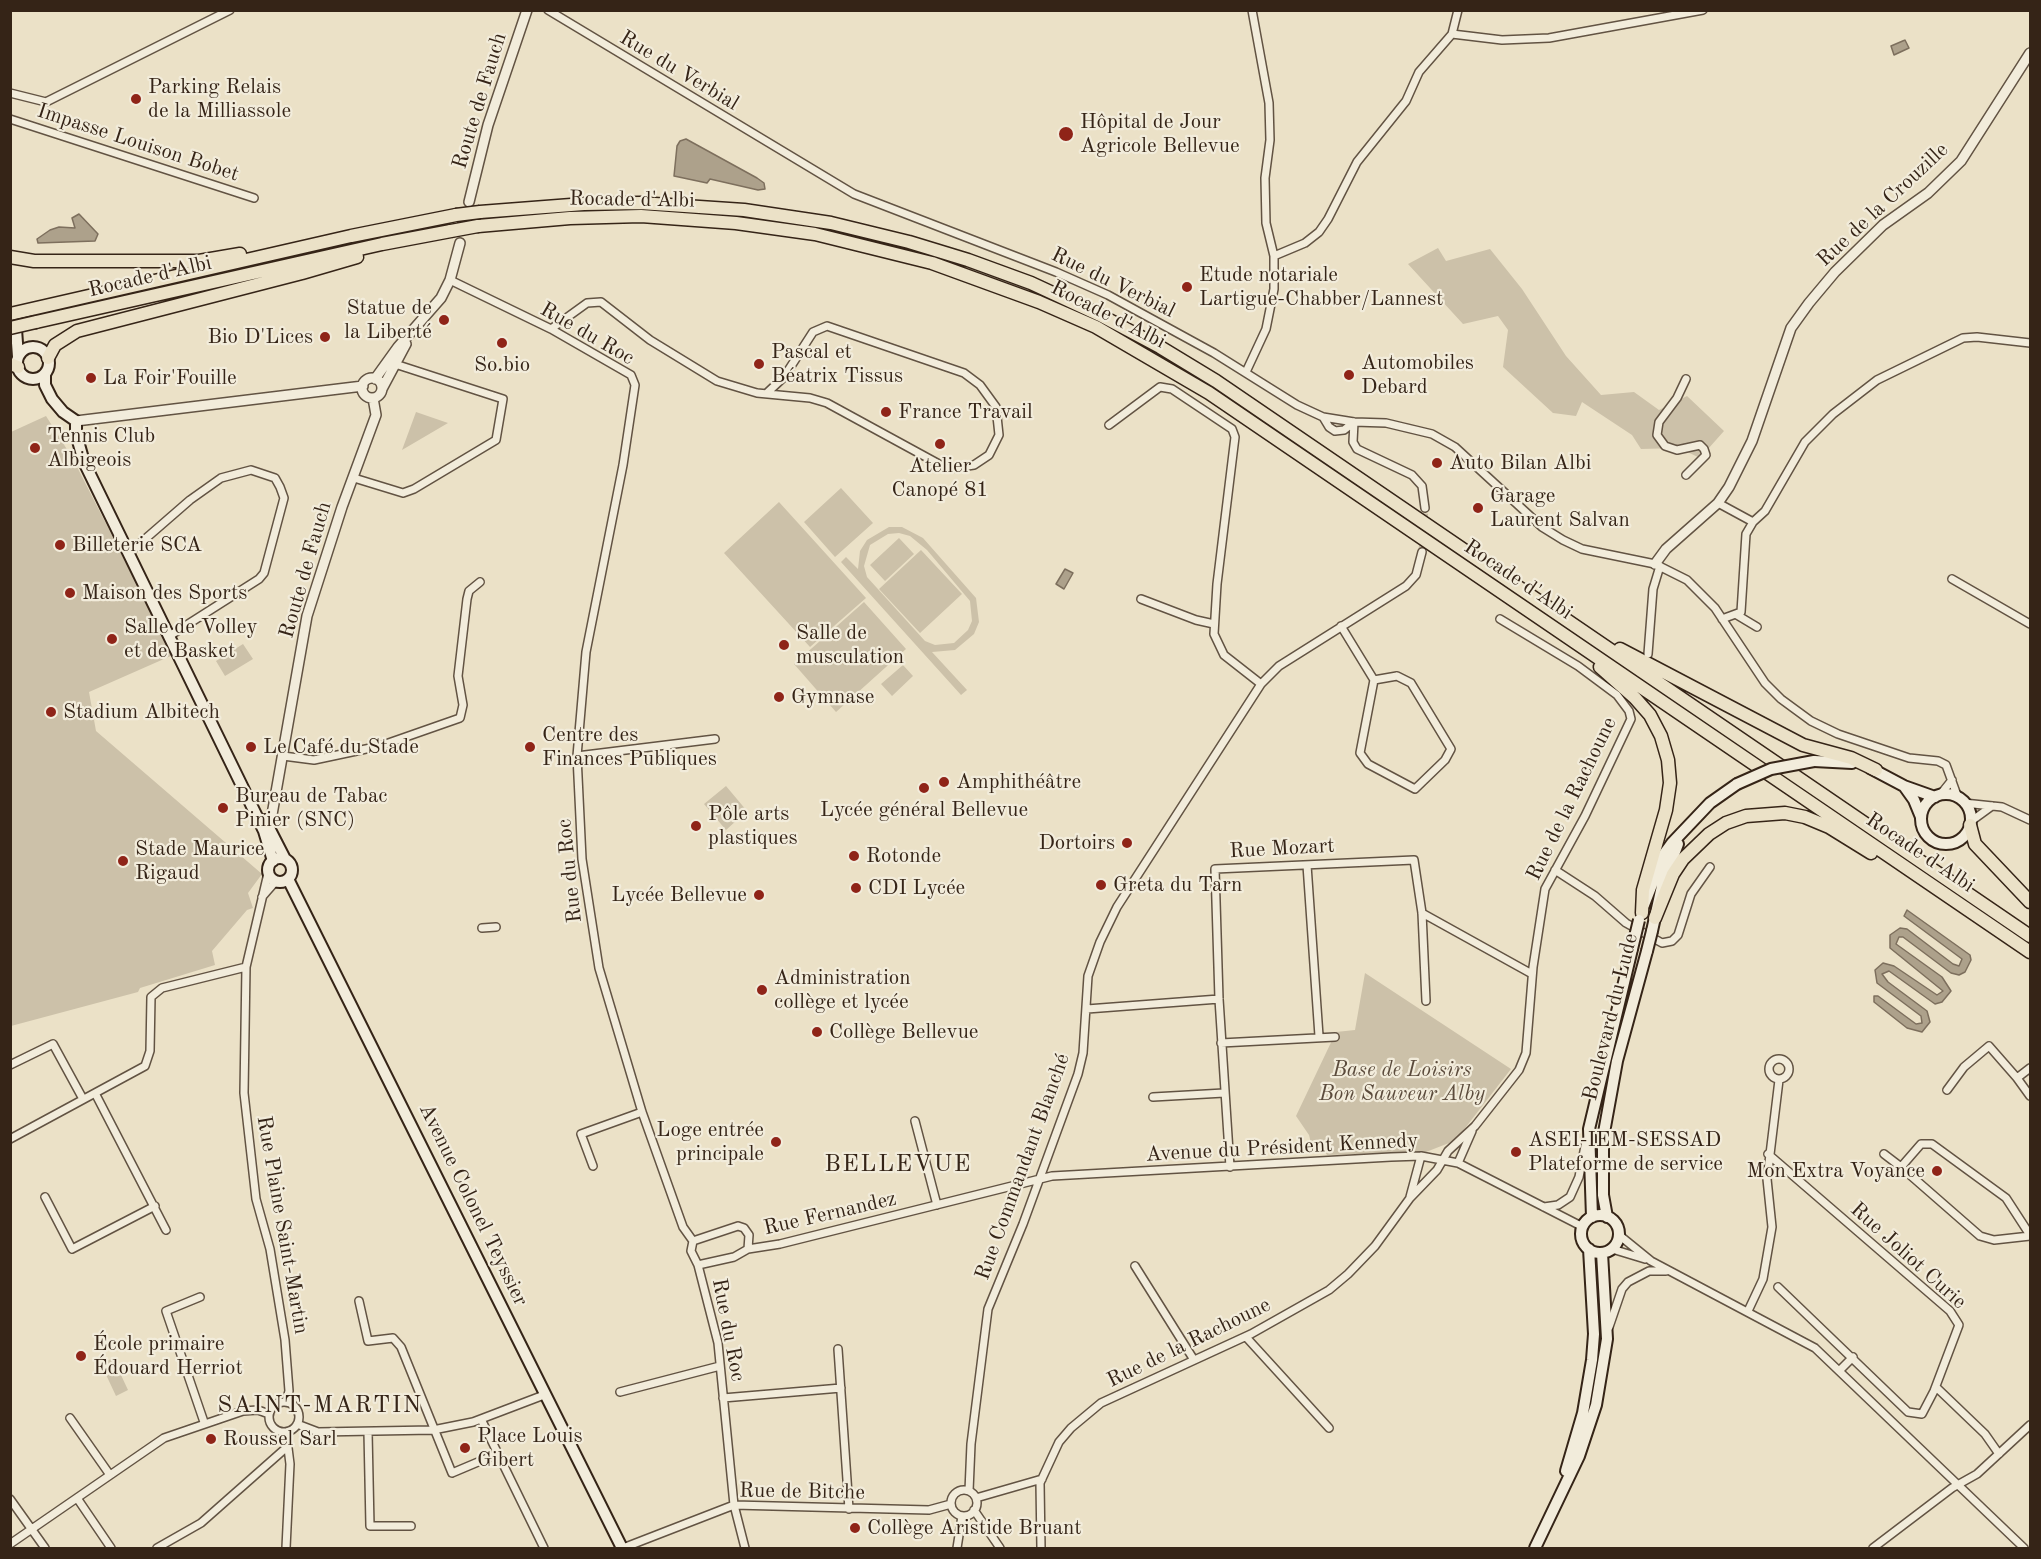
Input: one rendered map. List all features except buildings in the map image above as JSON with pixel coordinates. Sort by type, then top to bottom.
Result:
[{"type":"highway","name":"Rocade d'Albi","points":[[10,314],[351,236],[456,215],[573,204],[640,203],[744,210],[831,223],[909,242],[1031,284],[1110,320],[1216,381],[2031,936]]},
{"type":"highway","name":"Rocade d'Albi","points":[[10,328],[382,244],[478,226],[570,218],[641,216],[736,223],[815,234],[883,249],[990,283],[1096,327],[1163,364],[2031,952]]},
{"type":"highway","points":[[48,358],[55,345],[76,331],[302,273],[368,253],[382,244]]},
{"type":"highway","points":[[10,257],[34,261],[199,261],[250,252],[264,256]]},
{"type":"highway","points":[[1598,642],[1610,642],[1803,745],[1851,758],[1876,770]]},
{"type":"highway","points":[[1579,645],[1593,662],[1635,698],[1650,715],[1661,736],[1668,760],[1670,783],[1666,810],[1643,890],[1641,916]]},
{"type":"highway","points":[[1655,918],[1673,874],[1683,859],[1709,834],[1746,816],[1785,813],[1829,827],[2031,958]]},
{"type":"highway","points":[[1970,824],[1975,844],[2031,902]]},
{"type":"main road","points":[[47,392],[45,374],[48,358],[43,350],[34,347],[16,329],[16,363],[28,378],[47,392],[63,412],[76,421],[76,434],[84,462],[171,635],[272,851],[270,876],[276,881],[288,879],[292,868],[285,859],[270,825],[254,810]]},
{"type":"main road","points":[[16,363],[25,349],[34,347]]},
{"type":"main road","points":[[28,378],[37,378],[45,374]]},
{"type":"main road","name":"Boulevard du Lude","points":[[1592,1217],[1589,1129],[1641,916],[1664,854],[1710,803],[1737,784],[1771,769],[1814,761],[1842,761],[1876,770],[1904,786],[1937,796]]},
{"type":"main road","points":[[1904,786],[1914,800],[1922,826],[1931,839],[1946,844],[1961,838],[1970,824],[1961,800],[1937,796],[1925,806],[1921,818]]},
{"type":"main road","name":"Boulevard du Lude","points":[[1607,1217],[1603,1195],[1603,1138],[1617,1061],[1665,877],[1684,830]]},
{"type":"main road","points":[[271,865],[285,859]]},
{"type":"main road","name":"Avenue Colonel Teyssier","points":[[288,879],[622,1548]]},
{"type":"main road","points":[[1535,1548],[1579,1456],[1596,1405],[1606,1334],[1607,1251],[1619,1235],[1616,1224],[1607,1217],[1592,1217],[1583,1227],[1582,1239],[1589,1249],[1594,1334],[1592,1360],[1583,1413],[1561,1492]]},
{"type":"main road","points":[[1589,1249],[1607,1251]]},
{"type":"street","points":[[10,93],[46,102],[230,10]]},
{"type":"street","name":"Route de Fauch","points":[[469,202],[488,125],[527,10]]},
{"type":"street","name":"Rue du Verbial","points":[[549,10],[854,194],[1028,261],[1108,295],[1246,372],[1297,405],[1323,417],[1354,422],[1386,423],[1432,434],[1455,447],[1534,521],[1556,536],[1582,549],[1658,565],[1699,590],[1722,619],[1765,683],[1799,714],[1838,734],[1887,752],[1909,758],[1938,761],[1946,765],[1961,800]]},
{"type":"street","points":[[1246,372],[1266,329],[1274,290],[1274,256],[1266,223],[1265,178],[1270,140],[1269,103],[1252,10]]},
{"type":"street","points":[[1274,256],[1305,243],[1319,232],[1357,162],[1406,101],[1419,72],[1452,34],[1458,10]]},
{"type":"street","points":[[1452,34],[1502,40],[1549,38],[1703,10]]},
{"type":"street","name":"Rue de la Crouzille","points":[[1658,565],[1666,549],[1718,503],[1741,466],[1752,441],[1791,328],[1835,272],[1883,225],[1928,193],[1961,160],[2031,53]]},
{"type":"street","name":"Impasse Louison Bobet","points":[[10,119],[254,198]]},
{"type":"street","points":[[375,379],[398,347],[436,306],[450,280],[460,243]]},
{"type":"street","name":"Rue du Roc","points":[[450,280],[551,329],[630,375],[635,385],[623,465],[586,652],[577,756],[582,859],[598,968],[642,1112],[683,1227],[693,1241],[691,1251],[698,1265],[713,1320],[734,1505],[744,1548]]},
{"type":"street","points":[[551,329],[587,303],[601,302],[650,340],[717,381],[757,393],[768,392],[827,403],[948,469],[974,465],[989,455],[999,435],[996,406],[980,385],[964,373],[827,326],[813,332],[784,377],[768,392]]},
{"type":"street","points":[[363,386],[365,395],[373,398],[379,395],[413,332]]},
{"type":"street","points":[[1722,619],[1741,612],[1746,534],[1753,522],[1765,511],[1804,442],[1833,414],[1877,380],[1963,338],[1977,337],[2031,344]]},
{"type":"street","points":[[354,478],[403,493],[414,489],[496,440],[503,399],[395,364]]},
{"type":"street","points":[[76,421],[363,386],[369,379],[375,379],[380,383],[382,389]]},
{"type":"street","points":[[1686,379],[1677,398],[1659,423],[1657,435],[1665,446],[1677,450],[1700,445],[1704,449],[1706,455],[1686,475]]},
{"type":"street","points":[[1109,425],[1160,387],[1173,389],[1232,429],[1235,437],[1214,624],[1216,643],[1224,655],[1261,684]]},
{"type":"street","name":"Route de Fauch","points":[[270,825],[307,616],[376,415],[373,398]]},
{"type":"street","points":[[1323,417],[1329,427],[1335,431],[1344,430],[1354,422]]},
{"type":"street","points":[[1354,422],[1353,442],[1357,449],[1412,475],[1422,486],[1425,508]]},
{"type":"street","points":[[129,553],[190,500],[221,478],[251,470],[275,478],[280,487],[284,498],[264,573],[259,579],[171,635]]},
{"type":"street","points":[[1718,503],[1753,522]]},
{"type":"street","name":"Rue Commandant Blanché","points":[[969,1491],[970,1444],[988,1309],[1040,1179],[1078,1074],[1083,1053],[1088,975],[1100,942],[1117,907],[1261,684],[1279,666],[1411,581],[1420,565],[1422,552]]},
{"type":"street","points":[[1648,654],[1653,589],[1658,565]]},
{"type":"street","points":[[1952,579],[2031,624]]},
{"type":"street","points":[[283,756],[314,760],[380,747],[460,718],[463,705],[458,676],[467,599],[469,591],[480,582]]},
{"type":"street","points":[[1141,599],[1196,621],[1214,624]]},
{"type":"street","points":[[1737,615],[1757,627]]},
{"type":"street","name":"Rue de la Rachoune","points":[[1041,1479],[1059,1442],[1071,1428],[1101,1403],[1246,1337],[1329,1290],[1348,1274],[1375,1246],[1410,1198],[1425,1184],[1456,1142],[1475,1126],[1519,1070],[1526,1053],[1532,974],[1544,895],[1631,719],[1629,711],[1617,695],[1569,660],[1500,619]]},
{"type":"street","points":[[1341,626],[1374,680],[1360,747],[1362,757],[1394,779],[1415,789],[1445,760],[1450,749],[1407,679],[1397,676],[1374,680]]},
{"type":"street","points":[[577,756],[715,739]]},
{"type":"street","points":[[1937,796],[1952,780]]},
{"type":"street","points":[[1961,800],[2002,807],[2031,820]]},
{"type":"street","points":[[1970,824],[1992,806]]},
{"type":"street","name":"Rue Mozart","points":[[1219,999],[1215,869],[1414,860],[1422,913],[1425,1001]]},
{"type":"street","points":[[261,899],[271,865]]},
{"type":"street","points":[[1307,865],[1319,1036]]},
{"type":"street","points":[[1556,870],[1595,897],[1626,923],[1662,943],[1672,941],[1678,935],[1691,894],[1710,867]]},
{"type":"street","name":"Rue Plaine Saint-Martin","points":[[276,881],[261,899],[246,967],[244,1093],[248,1145],[256,1199],[270,1249],[285,1340],[289,1391],[286,1402],[297,1410],[297,1424]]},
{"type":"street","points":[[1422,913],[1532,974]]},
{"type":"street","points":[[482,928],[496,927]]},
{"type":"street","points":[[10,1139],[145,1066],[150,1051],[150,997],[162,988],[246,967]]},
{"type":"street","points":[[1087,1009],[1219,999],[1230,1167]]},
{"type":"street","points":[[1221,1043],[1319,1036],[1335,1037]]},
{"type":"street","points":[[10,1065],[53,1044],[83,1100]]},
{"type":"street","points":[[1947,1090],[1964,1067],[1989,1046],[2031,1096]]},
{"type":"street","points":[[2017,1078],[2031,1068]]},
{"type":"street","points":[[1748,1311],[1763,1279],[1772,1227],[1767,1179],[1768,1154],[1779,1080]]},
{"type":"street","points":[[95,1093],[166,1230]]},
{"type":"street","points":[[1153,1097],[1224,1093]]},
{"type":"street","points":[[593,1166],[581,1134],[642,1112]]},
{"type":"street","points":[[915,1121],[938,1205]]},
{"type":"street","points":[[1458,1163],[1475,1126]]},
{"type":"street","name":"Boulevard du Lude","points":[[1542,1207],[1558,1205],[1570,1197],[1575,1188],[1589,1129]]},
{"type":"street","points":[[1884,1154],[1980,1236],[1994,1240],[2031,1236],[2006,1198],[1932,1144],[1921,1144],[1901,1167]]},
{"type":"street","name":"Rue Joliot Curie","points":[[1768,1154],[1950,1311],[1959,1325],[1936,1387]]},
{"type":"street","name":"Rue de la Rachoune","points":[[1410,1198],[1421,1156]]},
{"type":"street","name":"Avenue du Président Kennedy","points":[[1040,1179],[1421,1156],[1444,1158],[1583,1227]]},
{"type":"street","name":"Rue Fernandez","points":[[698,1265],[734,1257],[748,1249],[780,1244],[1040,1179]]},
{"type":"street","points":[[45,1197],[72,1249],[154,1206]]},
{"type":"street","points":[[693,1241],[738,1226],[744,1228],[749,1235],[748,1249]]},
{"type":"street","points":[[1619,1235],[1651,1261],[1815,1348],[2024,1548]]},
{"type":"street","points":[[1607,1251],[1651,1261]]},
{"type":"street","points":[[1135,1266],[1194,1359]]},
{"type":"street","points":[[1606,1334],[1618,1298],[1628,1282],[1649,1271],[1671,1272]]},
{"type":"street","points":[[1779,1287],[1908,1412],[1916,1415],[1922,1414],[1936,1387],[1985,1434],[1999,1454]]},
{"type":"street","points":[[200,1297],[166,1311],[204,1422]]},
{"type":"street","points":[[359,1301],[368,1341],[384,1337],[398,1341],[452,1473],[497,1454]]},
{"type":"street","points":[[1246,1337],[1329,1428]]},
{"type":"street","points":[[838,1348],[849,1509]]},
{"type":"street","points":[[1840,1370],[1853,1357]]},
{"type":"street","points":[[620,1392],[720,1366]]},
{"type":"street","points":[[723,1398],[841,1388]]},
{"type":"street","points":[[286,1432],[297,1424],[318,1432],[433,1430],[481,1419],[544,1395]]},
{"type":"street","points":[[269,1414],[277,1404],[286,1402]]},
{"type":"street","points":[[10,1544],[164,1438],[204,1422],[250,1409],[269,1414]]},
{"type":"street","points":[[269,1414],[272,1428],[286,1432]]},
{"type":"street","points":[[70,1418],[110,1475]]},
{"type":"street","points":[[481,1419],[544,1548]]},
{"type":"street","points":[[1873,1548],[1944,1494],[1977,1474],[2031,1425]]},
{"type":"street","points":[[285,1548],[290,1464],[286,1432]]},
{"type":"street","points":[[368,1432],[370,1526],[411,1526]]},
{"type":"street","points":[[157,1548],[201,1523],[287,1447]]},
{"type":"street","points":[[976,1498],[1041,1479],[1041,1548]]},
{"type":"street","points":[[962,1516],[954,1512],[951,1504],[956,1492],[969,1491],[976,1498],[975,1510],[1000,1548]]},
{"type":"street","points":[[77,1498],[111,1548]]},
{"type":"street","points":[[10,1499],[45,1548]]},
{"type":"street","name":"Rue de Bitche","points":[[622,1548],[734,1505],[929,1510],[951,1504]]},
{"type":"street","points":[[962,1516],[975,1510]]},
{"type":"street","points":[[957,1548],[962,1516]]},
{"type":"green space","points":[[1438,248],[1446,261],[1490,249],[1522,289],[1566,356],[1601,395],[1634,392],[1659,410],[1687,396],[1724,431],[1700,458],[1679,448],[1641,449],[1632,435],[1582,402],[1576,416],[1553,413],[1503,367],[1508,330],[1498,316],[1463,324],[1408,264]]},
{"type":"green space","points":[[416,412],[448,423],[402,450]]},
{"type":"green space","name":"Stadium Albitech","points":[[46,416],[73,459],[173,655],[89,692],[96,731],[262,874],[248,893],[253,908],[247,910],[212,951],[215,965],[140,988],[138,992],[11,1026],[11,432]]},
{"type":"green space","points":[[841,488],[873,523],[835,557],[804,522]]},
{"type":"green space","points":[[779,502],[866,598],[810,647],[724,553]]},
{"type":"green space","points":[[889,527],[902,527],[923,538],[976,598],[979,622],[974,634],[955,650],[932,652],[967,690],[961,695],[841,562],[846,557],[858,569],[860,551],[867,540]],"holes":[[[899,533],[910,536],[927,550],[970,601],[972,621],[968,630],[954,643],[935,645],[925,641],[867,577],[864,566],[870,545],[888,534]]]},
{"type":"green space","points":[[899,538],[914,554],[885,581],[870,565]]},
{"type":"green space","points":[[921,550],[962,594],[920,633],[879,589]]},
{"type":"green space","points":[[864,602],[906,649],[836,712],[794,664]]},
{"type":"green space","points":[[243,644],[253,659],[225,676],[216,661]]},
{"type":"green space","points":[[903,665],[913,676],[892,696],[881,684]]},
{"type":"green space","points":[[726,786],[747,811],[726,830],[704,804]]},
{"type":"green space","name":"Base de Loisirs Bon Sauveur Alby","points":[[1365,973],[1511,1069],[1462,1132],[1449,1143],[1426,1152],[1327,1155],[1322,1147],[1312,1147],[1309,1135],[1296,1116],[1336,1032],[1355,1030]]},
{"type":"green space","points":[[113,1358],[128,1390],[116,1396],[101,1364]]},
{"type":"shaded area","points":[[1905,40],[1909,48],[1894,55],[1891,46]]},
{"type":"shaded area","points":[[686,139],[757,178],[764,183],[765,189],[758,190],[710,179],[707,183],[674,176],[677,146],[680,141]]},
{"type":"shaded area","points":[[79,214],[98,234],[95,241],[38,243],[37,239],[50,230],[59,227],[75,228],[72,218]]},
{"type":"shaded area","points":[[1065,569],[1073,573],[1064,589],[1056,584]]},
{"type":"shaded area","points":[[1907,910],[1970,955],[1971,960],[1965,972],[1959,975],[1951,973],[1903,937],[1899,937],[1896,944],[1942,977],[1951,991],[1942,1002],[1935,1004],[1889,971],[1882,974],[1888,982],[1927,1011],[1930,1022],[1922,1032],[1907,1028],[1874,1002],[1874,996],[1878,996],[1916,1024],[1922,1023],[1921,1016],[1877,983],[1875,970],[1883,963],[1894,966],[1937,995],[1943,991],[1890,948],[1890,935],[1900,928],[1907,929],[1953,964],[1959,966],[1962,959],[1904,916]]},
{"type":"tunnel","points":[[1422,552],[1425,508]]},
{"type":"place","name":"Parking Relais de la Milliassole","points":[[136,99]]},
{"type":"place","name":"Hôpital de Jour Agricole Bellevue","points":[[1066,134]]},
{"type":"place","name":"Etude notariale Lartigue-Chabber/Lannest","points":[[1187,287]]},
{"type":"place","name":"Statue de la Liberté","points":[[444,320]]},
{"type":"place","name":"Bio D'Lices","points":[[325,337]]},
{"type":"place","name":"So.bio","points":[[502,343]]},
{"type":"place","name":"Pascal et Béatrix Tissus","points":[[759,364]]},
{"type":"place","name":"Automobiles Debard","points":[[1349,375]]},
{"type":"place","name":"La Foir'Fouille","points":[[91,378]]},
{"type":"place","name":"France Travail","points":[[886,412]]},
{"type":"place","name":"Atelier Canopé 81","points":[[940,444]]},
{"type":"place","name":"Tennis Club Albigeois","points":[[35,448]]},
{"type":"place","name":"Auto Bilan Albi","points":[[1437,463]]},
{"type":"place","name":"Garage Laurent Salvan","points":[[1478,508]]},
{"type":"place","name":"Billeterie SCA","points":[[60,545]]},
{"type":"place","name":"Maison des Sports","points":[[70,593]]},
{"type":"place","name":"Salle de Volley et de Basket","points":[[112,639]]},
{"type":"place","name":"Salle de musculation","points":[[784,645]]},
{"type":"place","name":"Gymnase","points":[[779,697]]},
{"type":"place","name":"Stadium Albitech","points":[[51,712]]},
{"type":"place","name":"Le Café du Stade","points":[[251,747]]},
{"type":"place","name":"Centre des Finances Publiques","points":[[530,747]]},
{"type":"place","name":"Amphithéâtre","points":[[944,782]]},
{"type":"place","name":"Lycée général Bellevue","points":[[924,788]]},
{"type":"place","name":"Bureau de Tabac Pinier (SNC)","points":[[223,808]]},
{"type":"place","name":"Pôle arts plastiques","points":[[696,826]]},
{"type":"place","name":"Dortoirs","points":[[1127,843]]},
{"type":"place","name":"Rotonde","points":[[854,856]]},
{"type":"place","name":"Stade Maurice Rigaud","points":[[123,861]]},
{"type":"place","name":"Greta du Tarn","points":[[1101,885]]},
{"type":"place","name":"CDI Lycée","points":[[856,888]]},
{"type":"place","name":"Lycée Bellevue","points":[[759,895]]},
{"type":"place","name":"Administration collège et lycée","points":[[762,990]]},
{"type":"place","name":"Collège Bellevue","points":[[817,1032]]},
{"type":"place","name":"Loge entrée principale","points":[[776,1142]]},
{"type":"place","name":"ASEI-IEM-SESSAD Plateforme de service","points":[[1516,1152]]},
{"type":"place","name":"Mon Extra Voyance","points":[[1937,1171]]},
{"type":"place","name":"École primaire Édouard Herriot","points":[[81,1356]]},
{"type":"place","name":"Roussel Sarl","points":[[211,1439]]},
{"type":"place","name":"Place Louis Gibert","points":[[465,1448]]},
{"type":"place","name":"Collège Aristide Bruant","points":[[855,1528]]},
{"type":"district","name":"BELLEVUE","points":[[898,1165]]},
{"type":"district","name":"SAINT-MARTIN","points":[[320,1406]]}]
